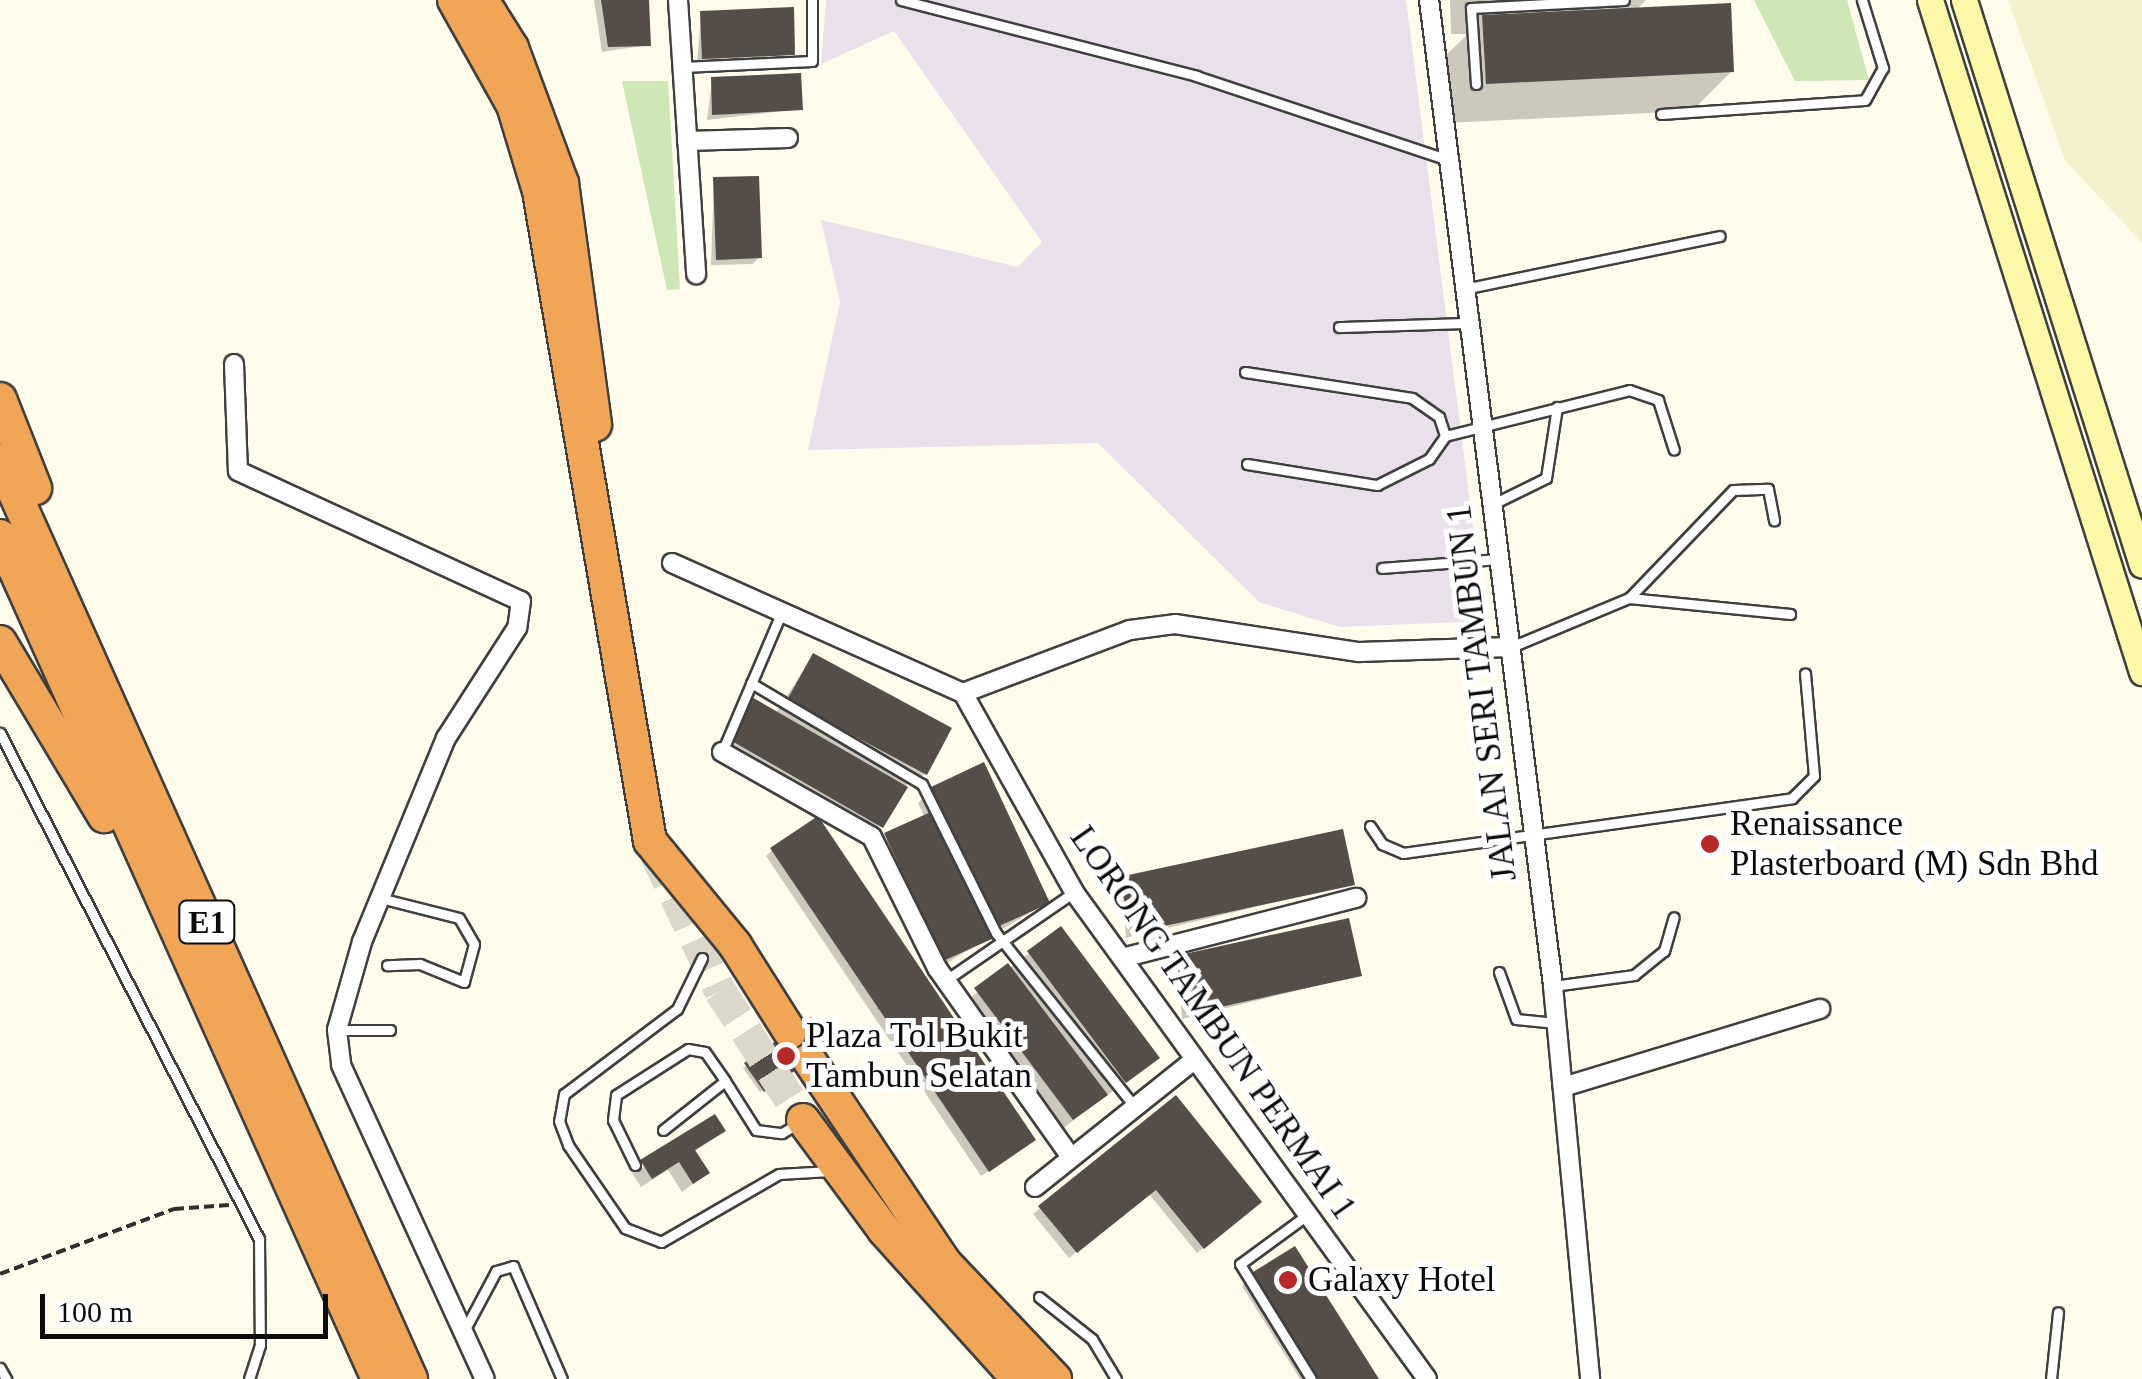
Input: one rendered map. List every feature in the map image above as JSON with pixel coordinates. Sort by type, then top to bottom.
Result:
[{"type":"highway","points":[[454,0],[526,143],[650,841],[735,945],[790,1032]]},
{"type":"highway","points":[[482,0],[512,48],[562,183],[592,373],[601,550]]},
{"type":"highway","points":[[0,400],[40,500],[72,624]]},
{"type":"highway","name":"E1","points":[[0,460],[411,1379]]},
{"type":"highway","name":"E1","points":[[0,536],[378,1379]]},
{"type":"highway","points":[[0,642],[184,948]]},
{"type":"highway","points":[[810,1060],[832,1100],[945,1263],[1055,1379]]},
{"type":"highway","points":[[803,1120],[838,1172],[1018,1379]]},
{"type":"main road","points":[[1930,0],[2142,672]]},
{"type":"main road","points":[[1964,0],[2142,565]]},
{"type":"street","points":[[678,0],[696,274]]},
{"type":"street","name":"JALAN SERI TAMBUN 1","points":[[1429,0],[1480,430],[1501,558],[1532,840],[1553,986],[1590,1379]]},
{"type":"street","points":[[687,140],[788,138]]},
{"type":"street","points":[[234,364],[238,471],[521,601],[517,628],[446,738],[380,898],[337,1030],[341,1065],[486,1379]]},
{"type":"street","points":[[672,563],[782,610],[904,674],[963,693],[1130,630],[1175,624],[1359,652],[1511,647]]},
{"type":"street","name":"LORONG TAMBUN PERMAI 1","points":[[963,693],[1074,892],[1427,1379]]},
{"type":"street","points":[[722,752],[872,837],[946,980],[1071,1157]]},
{"type":"street","points":[[1122,958],[1356,898]]},
{"type":"street","points":[[1562,1087],[1820,1009]]},
{"type":"street","points":[[1036,1187],[1194,1061]]},
{"type":"lane","points":[[682,67],[812,61],[812,0]]},
{"type":"lane","points":[[901,0],[1196,76],[1448,160]]},
{"type":"lane","points":[[1476,84],[1471,4],[1624,0]]},
{"type":"lane","points":[[1661,114],[1864,100],[1883,68],[1862,0]]},
{"type":"lane","points":[[1464,289],[1720,236]]},
{"type":"lane","points":[[1339,327],[1468,323]]},
{"type":"lane","points":[[1245,372],[1412,398],[1438,417],[1445,436]]},
{"type":"lane","points":[[1247,464],[1377,485],[1429,459],[1445,436],[1557,407],[1644,391],[1658,400],[1674,450]]},
{"type":"lane","points":[[1493,504],[1546,478],[1557,407]]},
{"type":"lane","points":[[1511,647],[1629,598],[1732,490],[1768,489],[1774,520]]},
{"type":"lane","points":[[1382,568],[1501,558]]},
{"type":"lane","points":[[1629,598],[1790,614]]},
{"type":"lane","points":[[722,752],[782,610]]},
{"type":"lane","points":[[1370,826],[1382,844],[1403,853],[1532,840],[1792,798],[1814,776],[1805,673]]},
{"type":"lane","points":[[751,683],[922,784],[1002,940],[1135,1107]]},
{"type":"lane","points":[[0,733],[83,880],[239,1205],[260,1239],[264,1286],[249,1379]]},
{"type":"lane","points":[[946,980],[1074,892]]},
{"type":"lane","points":[[380,898],[459,918],[474,944],[464,982],[420,964],[386,965]]},
{"type":"lane","points":[[1553,986],[1634,975],[1664,950],[1674,917]]},
{"type":"lane","points":[[702,958],[678,1009],[564,1094],[558,1122],[568,1145],[625,1228],[661,1242],[778,1174],[838,1172]]},
{"type":"lane","points":[[1498,972],[1516,1019],[1556,1023]]},
{"type":"lane","points":[[337,1030],[390,1030]]},
{"type":"lane","points":[[635,1165],[613,1120],[616,1095],[688,1049],[706,1052],[756,1130],[782,1133],[832,1100]]},
{"type":"lane","points":[[662,1130],[726,1080]]},
{"type":"lane","points":[[1306,1215],[1240,1264],[1310,1379]]},
{"type":"lane","points":[[464,1331],[496,1272],[513,1266],[562,1379]]},
{"type":"lane","points":[[1039,1297],[1092,1339],[1116,1379]]},
{"type":"lane","points":[[2051,1379],[2058,1312]]},
{"type":"lane","points":[[0,1368],[6,1379]]},
{"type":"path","points":[[0,1274],[174,1209],[239,1205]]},
{"type":"shaded area","points":[[826,0],[1406,0],[1485,621],[1340,627],[1259,602],[1098,443],[808,450],[840,302],[821,220],[1018,267],[1042,242],[894,31],[821,64]]},
{"type":"green space","points":[[1754,0],[1847,0],[1869,80],[1795,81]]},
{"type":"green space","points":[[2008,0],[2142,0],[2142,243],[2065,160]]},
{"type":"green space","points":[[622,81],[668,81],[680,289],[667,290]]},
{"type":"building","points":[[601,0],[649,0],[651,46],[608,47]]},
{"type":"building","points":[[1731,3],[1734,72],[1486,84],[1482,15]]},
{"type":"building","points":[[794,7],[795,55],[702,59],[700,11]]},
{"type":"building","points":[[801,73],[803,110],[712,115],[711,77]]},
{"type":"building","points":[[759,176],[762,258],[716,260],[713,177]]},
{"type":"building","points":[[813,653],[952,728],[927,775],[787,700]]},
{"type":"building","points":[[750,696],[908,787],[883,828],[725,737]]},
{"type":"building","points":[[984,762],[1050,903],[997,927],[931,787]]},
{"type":"building","points":[[933,811],[992,939],[943,961],[884,833]]},
{"type":"building","points":[[818,816],[1036,1140],[989,1172],[770,848]]},
{"type":"building","points":[[1343,829],[1355,885],[1132,933],[1119,877]]},
{"type":"building","points":[[1349,918],[1362,976],[1188,1014],[1175,956]]},
{"type":"building","points":[[1061,926],[1160,1058],[1126,1083],[1027,951]]},
{"type":"building","points":[[1008,963],[1108,1095],[1073,1120],[974,988]]},
{"type":"building","name":"Plaza Tol Bukit Tambun Selatan","points":[[811,1017],[831,1046],[764,1092],[744,1063]]},
{"type":"building","points":[[1176,1095],[1262,1202],[1204,1249],[1156,1190],[1077,1253],[1038,1206]]},
{"type":"building","points":[[715,1114],[726,1131],[695,1150],[710,1173],[693,1184],[679,1162],[652,1179],[640,1160]]},
{"type":"building","points":[[1295,1246],[1379,1379],[1317,1379],[1250,1274]]},
{"type":"tunnel","points":[[655,853],[720,991],[803,1120]]},
{"type":"place","name":"Renaissance Plasterboard (M) Sdn Bhd","points":[[1710,844]]},
{"type":"place","name":"Plaza Tol Bukit Tambun Selatan","points":[[786,1056]]},
{"type":"place","name":"Galaxy Hotel","points":[[1288,1280]]}]
